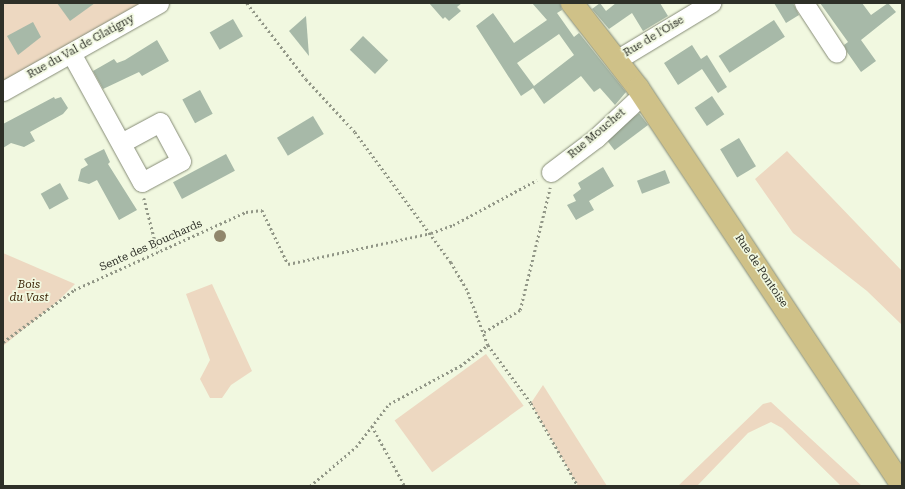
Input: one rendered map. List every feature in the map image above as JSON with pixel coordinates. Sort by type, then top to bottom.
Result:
[{"type":"main road","name":"Rue de Pontoise","points":[[572,3],[618,59],[643,94],[902,485]]},
{"type":"street","name":"Rue du Val de Glatigny","points":[[3,91],[159,3]]},
{"type":"street","name":"Rue de l'Oise","points":[[618,59],[711,3]]},
{"type":"street","points":[[804,3],[836,52]]},
{"type":"street","points":[[71,54],[142,182],[181,161],[160,122],[121,143]]},
{"type":"street","name":"Rue Mouchet","points":[[551,172],[596,138],[643,94]]},
{"type":"path","points":[[247,3],[306,79],[355,132],[431,233],[460,276],[488,345],[531,404],[578,486]]},
{"type":"path","points":[[431,233],[453,225],[551,172]]},
{"type":"path","points":[[484,332],[520,310],[550,190],[551,172]]},
{"type":"path","points":[[142,182],[158,252]]},
{"type":"path","name":"Sente des Bouchards","points":[[3,342],[74,290],[246,212],[262,210],[288,264],[431,233]]},
{"type":"path","points":[[310,486],[343,460],[389,404],[460,366],[488,345]]},
{"type":"path","points":[[372,426],[406,486]]},
{"type":"green space","points":[[3,3],[159,3],[3,90]]},
{"type":"green space","points":[[787,151],[902,271],[902,325],[867,291],[793,233],[755,179]]},
{"type":"green space","name":"Bois du Vast","points":[[3,253],[75,284],[58,301],[3,346]]},
{"type":"green space","points":[[212,284],[252,371],[231,385],[222,398],[210,398],[200,379],[210,360],[186,294]]},
{"type":"green space","points":[[486,354],[524,406],[432,472],[395,420]]},
{"type":"green space","points":[[543,385],[607,486],[578,486],[531,403]]},
{"type":"green space","points":[[771,402],[862,486],[841,486],[782,428],[771,422],[748,433],[697,486],[678,486],[763,404]]},
{"type":"building","points":[[57,3],[95,3],[70,21]]},
{"type":"building","points":[[429,3],[462,3],[457,7],[461,11],[449,21],[445,17],[443,19]]},
{"type":"building","points":[[532,3],[560,3],[562,10],[557,13],[574,37],[579,33],[626,92],[615,105],[600,88],[594,92],[581,76],[544,104],[533,88],[521,96],[476,26],[493,13],[514,43],[547,20]],"holes":[[[559,34],[574,55],[534,86],[517,63]]]},
{"type":"building","points":[[600,3],[606,11],[616,3],[660,3],[668,16],[643,31],[632,13],[609,29],[592,9]]},
{"type":"building","points":[[774,3],[793,3],[799,15],[786,23]]},
{"type":"building","points":[[820,3],[862,3],[871,15],[888,3],[896,12],[861,40],[876,61],[861,72],[847,52],[844,45],[848,42]]},
{"type":"building","points":[[306,16],[309,56],[289,31]]},
{"type":"building","points":[[233,19],[243,36],[220,50],[210,32]]},
{"type":"building","points":[[774,20],[785,37],[730,73],[719,56]]},
{"type":"building","points":[[33,22],[41,37],[18,55],[7,36]]},
{"type":"building","points":[[363,36],[388,60],[375,74],[350,50]]},
{"type":"building","points":[[157,40],[169,61],[142,76],[139,72],[103,89],[93,71],[114,59],[117,63],[125,60]]},
{"type":"building","points":[[692,45],[701,59],[707,55],[727,87],[718,93],[702,69],[678,85],[664,63]]},
{"type":"building","points":[[200,90],[213,114],[195,123],[182,99]]},
{"type":"building","points":[[712,96],[724,114],[707,126],[695,108]]},
{"type":"building","points":[[54,97],[55,99],[61,97],[68,108],[63,114],[30,132],[35,141],[24,147],[11,143],[3,148],[3,124]]},
{"type":"building","points":[[639,113],[648,125],[614,150],[605,138]]},
{"type":"building","points":[[313,116],[324,134],[288,156],[277,138]]},
{"type":"building","points":[[739,138],[756,166],[737,178],[720,149]]},
{"type":"building","points":[[104,149],[110,162],[108,164],[137,210],[119,220],[97,180],[89,184],[78,181],[81,169],[88,165],[84,159]]},
{"type":"building","points":[[226,154],[235,171],[182,199],[173,182]]},
{"type":"building","points":[[603,167],[614,186],[589,201],[594,210],[576,220],[567,205],[576,201],[573,195],[581,189],[578,183]]},
{"type":"building","points":[[665,170],[670,183],[642,194],[637,181]]},
{"type":"building","points":[[60,183],[69,199],[49,209],[41,194]]}]
